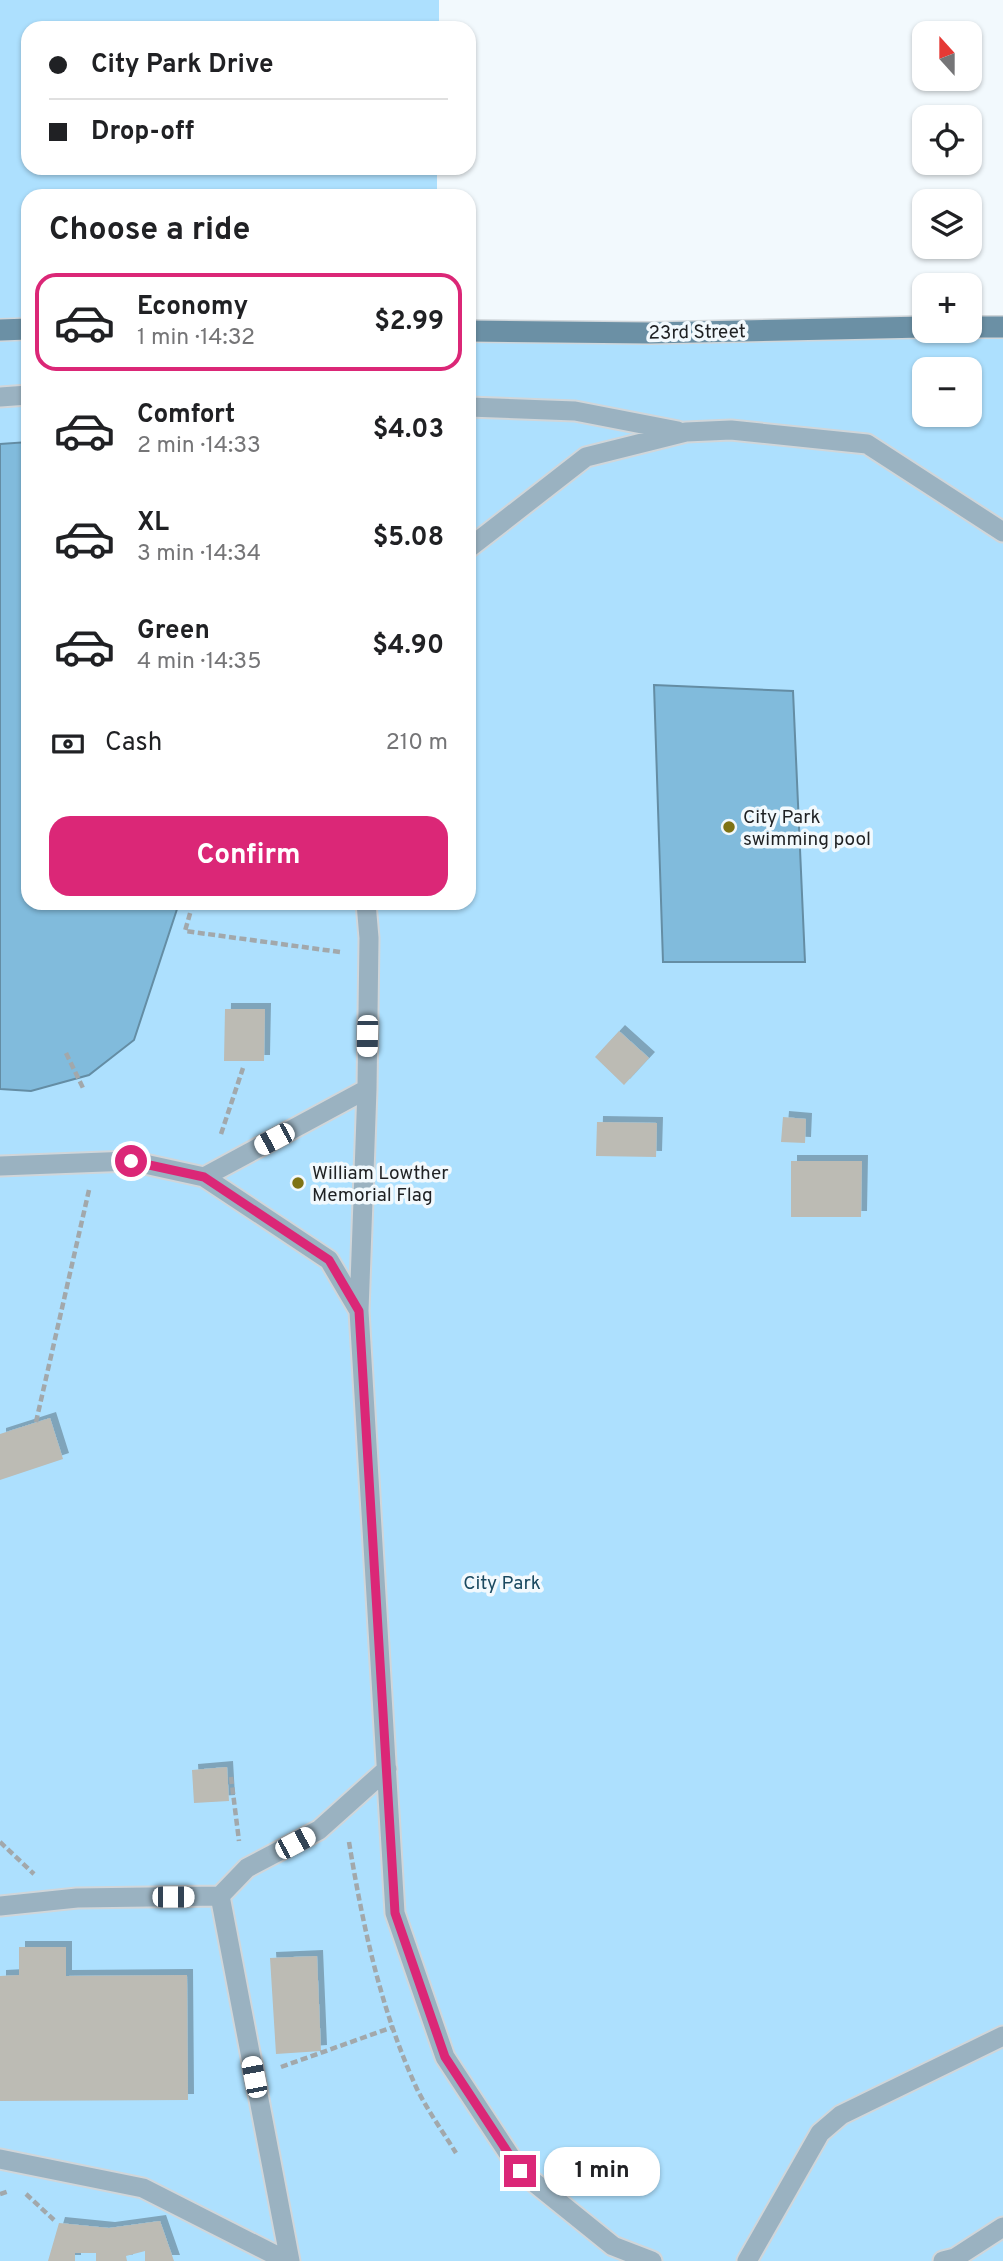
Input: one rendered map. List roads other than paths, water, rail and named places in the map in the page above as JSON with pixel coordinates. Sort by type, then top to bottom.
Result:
[{"type":"street","name":"23rd Street","points":[[476,331],[650,333],[912,327]]},
{"type":"street","points":[[982,327],[1003,327]]},
{"type":"street","points":[[0,330],[21,330]]},
{"type":"lane","points":[[0,397],[21,396]]},
{"type":"lane","points":[[476,407],[575,411],[686,432]]},
{"type":"lane","points":[[476,543],[586,457],[686,432],[731,429],[867,444],[1003,532]]},
{"type":"lane","points":[[366,910],[369,956],[367,1089],[359,1311],[395,1913],[445,2057],[520,2171],[613,2246],[652,2261]]},
{"type":"lane","points":[[204,1177],[367,1089]]},
{"type":"lane","points":[[0,1166],[131,1161],[204,1177],[329,1260],[359,1311]]},
{"type":"lane","points":[[0,1906],[78,1898],[220,1896],[247,1868],[319,1830],[387,1769]]},
{"type":"lane","points":[[220,1896],[288,2261]]},
{"type":"lane","points":[[747,2261],[820,2133],[841,2115],[1003,2036]]},
{"type":"lane","points":[[0,2159],[143,2188],[288,2261]]},
{"type":"lane","points":[[943,2261],[955,2258],[1003,2227]]},
{"type":"place","name":"City Park swimming pool","points":[[729,827]]},
{"type":"place","name":"William Lowther Memorial Flag","points":[[298,1183]]},
{"type":"park label","name":"City Park","points":[[502,1582]]}]
